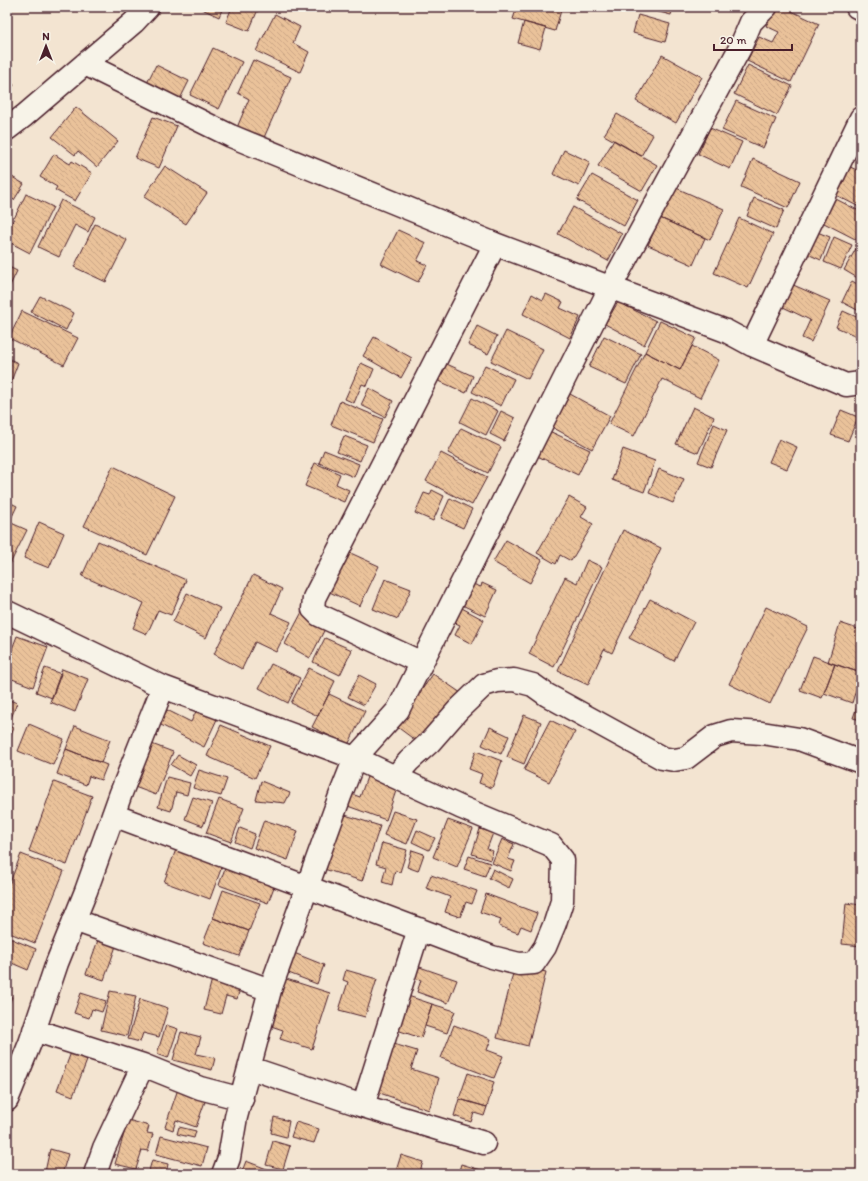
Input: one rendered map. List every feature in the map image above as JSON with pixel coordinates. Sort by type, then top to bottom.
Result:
[{"type":"street","points":[[7,129],[134,22],[148,7]]},
{"type":"street","points":[[223,1174],[229,1158],[236,1117],[270,990],[340,796],[356,758],[398,710],[610,288],[740,48],[751,22],[766,7]]},
{"type":"street","points":[[857,7],[861,9]]},
{"type":"street","points":[[85,64],[231,136],[495,244],[726,331],[752,346],[846,386],[861,383]]},
{"type":"street","points":[[752,346],[853,155],[861,118]]},
{"type":"street","points":[[422,663],[318,615],[313,609],[314,598],[495,244]]},
{"type":"street","points":[[7,612],[163,687],[356,758],[460,807],[551,844],[563,860],[562,901],[545,947],[534,963],[519,964],[492,957],[113,815]]},
{"type":"street","points":[[396,777],[409,761],[430,742],[458,710],[484,685],[514,680],[533,685],[547,695],[662,758],[674,760],[686,758],[715,736],[731,731],[762,733],[799,739],[861,762]]},
{"type":"street","points":[[7,1100],[34,1030],[57,963],[163,687]]},
{"type":"street","points":[[74,920],[270,990]]},
{"type":"street","points":[[363,1106],[419,929]]},
{"type":"street","points":[[34,1030],[143,1065],[200,1088],[242,1099]]},
{"type":"street","points":[[95,1174],[104,1148],[143,1065]]},
{"type":"street","points":[[250,1068],[363,1106],[484,1143]]},
{"type":"building","points":[[198,7],[223,7],[219,17]]},
{"type":"building","points":[[232,7],[259,7],[249,31],[226,22]]},
{"type":"building","points":[[517,7],[562,7],[555,31],[513,19]]},
{"type":"building","points":[[639,7],[673,7],[671,15]]},
{"type":"building","points":[[776,7],[783,7],[819,24],[791,82],[747,61],[759,37],[773,43],[779,32],[766,26]]},
{"type":"building","points":[[275,14],[300,27],[293,43],[309,52],[300,72],[256,51]]},
{"type":"building","points":[[638,15],[670,24],[665,42],[633,33]]},
{"type":"building","points":[[524,22],[546,28],[540,49],[518,43]]},
{"type":"building","points":[[213,48],[242,62],[219,109],[190,95]]},
{"type":"building","points":[[662,55],[702,77],[676,123],[636,101]]},
{"type":"building","points":[[253,60],[291,77],[262,142],[236,130],[249,99],[238,93]]},
{"type":"building","points":[[156,65],[189,81],[180,99],[147,83]]},
{"type":"building","points":[[748,65],[792,86],[777,115],[734,94]]},
{"type":"building","points":[[7,80],[14,85],[7,93]]},
{"type":"building","points":[[736,101],[776,119],[763,148],[722,130]]},
{"type":"building","points":[[76,107],[118,141],[97,167],[78,151],[75,155],[52,137]]},
{"type":"building","points":[[617,114],[653,135],[641,156],[604,135]]},
{"type":"building","points":[[153,117],[177,126],[159,168],[135,158]]},
{"type":"building","points":[[710,128],[742,142],[730,169],[698,154]]},
{"type":"building","points":[[614,140],[657,165],[642,191],[598,166]]},
{"type":"building","points":[[564,150],[590,162],[579,186],[553,174]]},
{"type":"building","points":[[54,154],[70,164],[72,161],[92,173],[75,201],[55,190],[57,187],[40,177]]},
{"type":"building","points":[[753,159],[800,181],[788,208],[741,187]]},
{"type":"building","points":[[846,165],[861,172],[861,208],[832,193]]},
{"type":"building","points":[[165,166],[207,193],[186,224],[144,197]]},
{"type":"building","points":[[7,174],[24,184],[14,200],[7,196]]},
{"type":"building","points":[[592,175],[638,200],[624,226],[577,200]]},
{"type":"building","points":[[674,187],[724,209],[710,240],[660,218]]},
{"type":"building","points":[[26,194],[53,207],[30,253],[7,241],[7,233]]},
{"type":"building","points":[[754,198],[784,210],[776,229],[747,216]]},
{"type":"building","points":[[834,198],[861,212],[861,242],[822,222]]},
{"type":"building","points":[[61,200],[95,217],[88,232],[75,225],[59,257],[38,247]]},
{"type":"building","points":[[573,207],[622,234],[608,261],[558,234]]},
{"type":"building","points":[[660,218],[705,238],[693,265],[648,245]]},
{"type":"building","points":[[739,218],[773,234],[748,288],[714,273]]},
{"type":"building","points":[[95,224],[127,240],[106,282],[74,267]]},
{"type":"building","points":[[398,230],[426,243],[417,261],[427,265],[418,282],[381,264]]},
{"type":"building","points":[[812,230],[830,237],[821,260],[803,252]]},
{"type":"building","points":[[834,237],[852,245],[841,269],[824,262]]},
{"type":"building","points":[[858,245],[861,246],[861,280],[844,270]]},
{"type":"building","points":[[7,266],[17,271],[7,292]]},
{"type":"building","points":[[852,281],[861,286],[861,312],[842,302]]},
{"type":"building","points":[[791,284],[830,301],[811,342],[802,338],[810,320],[781,306]]},
{"type":"building","points":[[532,294],[543,300],[546,294],[563,302],[560,308],[580,317],[570,338],[523,314]]},
{"type":"building","points":[[40,296],[74,313],[66,330],[31,312]]},
{"type":"building","points":[[618,302],[656,321],[644,345],[605,324]]},
{"type":"building","points":[[22,311],[78,338],[64,365],[9,338]]},
{"type":"building","points":[[843,311],[861,319],[861,338],[836,327]]},
{"type":"building","points":[[660,321],[696,338],[680,370],[645,352]]},
{"type":"building","points":[[477,326],[497,336],[488,354],[468,345]]},
{"type":"building","points":[[506,331],[543,349],[528,379],[491,361]]},
{"type":"building","points":[[604,336],[641,354],[626,384],[589,367]]},
{"type":"building","points":[[374,337],[412,358],[401,378],[363,356]]},
{"type":"building","points":[[692,346],[719,360],[700,398],[662,379],[634,436],[609,424],[645,352],[680,370]]},
{"type":"building","points":[[7,358],[18,363],[7,392]]},
{"type":"building","points":[[438,360],[473,376],[466,393],[430,377]]},
{"type":"building","points":[[361,363],[374,369],[367,386],[362,384],[354,403],[345,399]]},
{"type":"building","points":[[485,365],[514,379],[501,406],[472,392]]},
{"type":"building","points":[[369,388],[393,401],[385,417],[361,405]]},
{"type":"building","points":[[570,394],[610,416],[592,449],[552,427]]},
{"type":"building","points":[[472,398],[498,411],[486,435],[460,422]]},
{"type":"building","points":[[340,401],[383,419],[373,442],[331,425]]},
{"type":"building","points":[[693,407],[714,417],[698,453],[676,444]]},
{"type":"building","points":[[841,410],[858,417],[848,441],[831,435]]},
{"type":"building","points":[[501,411],[515,418],[504,441],[490,434]]},
{"type":"building","points":[[714,424],[727,430],[711,467],[698,462]]},
{"type":"building","points":[[461,428],[501,447],[488,473],[448,453]]},
{"type":"building","points":[[547,430],[590,450],[578,475],[535,455]]},
{"type":"building","points":[[344,436],[367,445],[360,461],[337,452]]},
{"type":"building","points":[[779,439],[797,447],[787,469],[769,462]]},
{"type":"building","points":[[623,449],[655,461],[644,492],[612,480]]},
{"type":"building","points":[[324,450],[359,464],[354,477],[319,463]]},
{"type":"building","points":[[441,453],[487,477],[472,505],[426,481]]},
{"type":"building","points":[[315,463],[340,474],[336,484],[349,490],[344,502],[305,486]]},
{"type":"building","points":[[113,466],[175,496],[147,555],[84,526]]},
{"type":"building","points":[[659,469],[684,479],[673,503],[649,493]]},
{"type":"building","points":[[432,490],[444,496],[433,521],[415,513],[424,493],[430,495]]},
{"type":"building","points":[[569,497],[587,507],[581,517],[593,524],[571,561],[560,555],[556,564],[537,553]]},
{"type":"building","points":[[450,498],[472,509],[463,528],[441,518]]},
{"type":"building","points":[[7,501],[17,506],[7,527]]},
{"type":"building","points":[[9,522],[27,530],[7,570],[7,527]]},
{"type":"building","points":[[39,522],[64,533],[49,568],[24,558]]},
{"type":"building","points":[[623,530],[661,548],[612,653],[604,649],[588,685],[558,671]]},
{"type":"building","points":[[506,540],[542,560],[530,583],[493,562]]},
{"type":"building","points":[[98,541],[186,580],[171,615],[158,610],[147,634],[133,628],[144,603],[82,576]]},
{"type":"building","points":[[344,550],[379,566],[360,606],[325,590]]},
{"type":"building","points":[[587,560],[602,567],[554,667],[529,654],[565,577],[577,583]]},
{"type":"building","points":[[253,575],[282,589],[271,613],[291,622],[276,652],[255,642],[242,669],[214,654]]},
{"type":"building","points":[[385,579],[411,589],[398,619],[373,609]]},
{"type":"building","points":[[470,583],[481,587],[482,583],[497,590],[485,616],[460,604]]},
{"type":"building","points":[[187,593],[220,608],[206,638],[173,622]]},
{"type":"building","points":[[650,599],[694,622],[674,661],[629,638]]},
{"type":"building","points":[[460,607],[484,620],[472,644],[455,635],[460,625],[453,622]]},
{"type":"building","points":[[766,607],[808,627],[770,704],[729,684]]},
{"type":"building","points":[[303,610],[328,623],[310,658],[285,644]]},
{"type":"building","points":[[840,623],[861,630],[861,673],[828,662]]},
{"type":"building","points":[[17,636],[48,647],[33,687],[7,677],[7,662]]},
{"type":"building","points":[[325,638],[352,650],[340,675],[313,662]]},
{"type":"building","points":[[813,656],[835,664],[822,698],[800,690]]},
{"type":"building","points":[[271,664],[300,678],[288,703],[259,688]]},
{"type":"building","points":[[835,664],[861,673],[852,703],[824,693]]},
{"type":"building","points":[[45,668],[61,674],[52,698],[36,692]]},
{"type":"building","points":[[309,668],[335,681],[318,716],[291,703]]},
{"type":"building","points":[[62,669],[88,679],[75,712],[50,702]]},
{"type":"building","points":[[433,674],[461,693],[423,746],[396,726]]},
{"type":"building","points":[[359,675],[376,684],[364,705],[348,697]]},
{"type":"building","points":[[329,694],[365,711],[348,745],[312,727]]},
{"type":"building","points":[[861,695],[861,720],[853,718]]},
{"type":"building","points":[[7,699],[17,703],[8,726],[14,728],[8,743],[7,743]]},
{"type":"building","points":[[198,707],[218,717],[204,747],[159,724],[167,710],[191,722]]},
{"type":"building","points":[[524,715],[541,722],[524,764],[507,757]]},
{"type":"building","points":[[550,720],[575,732],[549,782],[524,770]]},
{"type":"building","points":[[29,724],[64,739],[53,765],[18,751]]},
{"type":"building","points":[[221,725],[270,746],[255,778],[207,756]]},
{"type":"building","points":[[75,726],[110,740],[101,763],[66,749]]},
{"type":"building","points":[[490,727],[509,736],[501,754],[482,745]]},
{"type":"building","points":[[149,743],[173,752],[156,795],[132,786]]},
{"type":"building","points":[[66,749],[107,765],[101,780],[89,776],[86,785],[57,774]]},
{"type":"building","points":[[476,751],[502,761],[492,788],[479,783],[482,774],[469,769]]},
{"type":"building","points":[[178,755],[196,765],[190,776],[171,765]]},
{"type":"building","points":[[199,770],[227,779],[221,796],[193,788]]},
{"type":"building","points":[[368,774],[398,785],[386,820],[345,805],[349,793],[360,797]]},
{"type":"building","points":[[167,777],[190,783],[187,795],[176,792],[171,811],[158,807]]},
{"type":"building","points":[[261,781],[290,793],[285,803],[256,800]]},
{"type":"building","points":[[54,782],[92,796],[67,865],[29,851]]},
{"type":"building","points":[[193,797],[212,803],[203,826],[185,819]]},
{"type":"building","points":[[219,799],[244,808],[231,842],[206,833]]},
{"type":"building","points":[[393,811],[417,819],[407,844],[384,835]]},
{"type":"building","points":[[342,814],[380,826],[362,881],[324,869]]},
{"type":"building","points":[[264,820],[298,831],[288,860],[254,848]]},
{"type":"building","points":[[448,820],[473,829],[457,867],[433,857]]},
{"type":"building","points":[[240,828],[255,834],[250,848],[235,842]]},
{"type":"building","points":[[480,829],[493,833],[487,849],[493,851],[490,860],[472,854]]},
{"type":"building","points":[[417,830],[435,838],[429,850],[412,842]]},
{"type":"building","points":[[502,839],[514,844],[508,859],[515,861],[511,871],[492,863]]},
{"type":"building","points":[[382,843],[407,850],[400,872],[395,871],[392,885],[382,882],[386,867],[376,864]]},
{"type":"building","points":[[178,844],[224,861],[210,899],[164,882]]},
{"type":"building","points":[[412,850],[424,854],[418,871],[407,867]]},
{"type":"building","points":[[21,854],[64,871],[35,943],[7,932],[7,890]]},
{"type":"building","points":[[469,856],[490,863],[485,876],[464,869]]},
{"type":"building","points":[[228,860],[277,879],[268,903],[219,885]]},
{"type":"building","points":[[493,869],[513,879],[509,888],[489,878]]},
{"type":"building","points":[[431,875],[477,891],[472,904],[466,902],[460,917],[445,912],[450,897],[426,888]]},
{"type":"building","points":[[223,890],[260,903],[249,931],[213,918]]},
{"type":"building","points":[[486,894],[537,913],[531,930],[521,926],[518,933],[499,926],[501,919],[480,912]]},
{"type":"building","points":[[846,903],[861,905],[861,946],[842,944]]},
{"type":"building","points":[[213,918],[249,931],[239,956],[203,943]]},
{"type":"building","points":[[7,937],[36,949],[28,970],[7,961]]},
{"type":"building","points":[[98,940],[116,946],[104,980],[86,974]]},
{"type":"building","points":[[294,953],[324,965],[317,984],[286,972]]},
{"type":"building","points":[[414,965],[457,980],[448,1003],[417,992],[421,980],[410,977]]},
{"type":"building","points":[[515,965],[546,972],[528,1046],[497,1038]]},
{"type":"building","points":[[346,970],[377,979],[365,1017],[339,1010],[348,982],[343,980]]},
{"type":"building","points":[[213,975],[242,982],[237,999],[226,996],[221,1014],[204,1010]]},
{"type":"building","points":[[280,977],[330,993],[312,1049],[280,1039],[283,1030],[265,1024]]},
{"type":"building","points":[[110,991],[136,996],[127,1036],[101,1030]]},
{"type":"building","points":[[81,993],[106,1001],[102,1012],[92,1009],[89,1018],[74,1013]]},
{"type":"building","points":[[7,995],[12,997],[7,1009]]},
{"type":"building","points":[[405,995],[432,1004],[421,1038],[394,1029]]},
{"type":"building","points":[[140,999],[168,1008],[159,1037],[143,1033],[140,1042],[128,1039]]},
{"type":"building","points":[[432,1004],[455,1011],[447,1033],[425,1026]]},
{"type":"building","points":[[166,1025],[178,1029],[168,1058],[157,1054]]},
{"type":"building","points":[[454,1025],[491,1039],[487,1050],[503,1056],[494,1078],[441,1058]]},
{"type":"building","points":[[181,1032],[201,1037],[196,1054],[215,1058],[212,1070],[173,1060]]},
{"type":"building","points":[[387,1042],[417,1051],[411,1069],[439,1078],[429,1110],[371,1090]]},
{"type":"building","points":[[73,1047],[90,1053],[73,1096],[57,1090]]},
{"type":"building","points":[[468,1073],[494,1082],[487,1107],[459,1099]]},
{"type":"building","points":[[180,1083],[208,1093],[196,1127],[176,1120],[173,1130],[165,1127]]},
{"type":"building","points":[[459,1099],[487,1107],[484,1116],[474,1113],[471,1122],[454,1116]]},
{"type":"building","points":[[274,1117],[289,1121],[286,1137],[271,1133]]},
{"type":"building","points":[[128,1120],[149,1126],[147,1133],[153,1134],[148,1151],[142,1150],[136,1169],[115,1164]]},
{"type":"building","points":[[296,1122],[319,1129],[314,1143],[291,1137]]},
{"type":"building","points":[[179,1127],[196,1131],[194,1138],[177,1134]]},
{"type":"building","points":[[161,1136],[207,1148],[202,1166],[156,1154]]},
{"type":"building","points":[[273,1141],[290,1146],[283,1169],[266,1165]]},
{"type":"building","points":[[50,1149],[68,1154],[62,1174],[45,1172]]},
{"type":"building","points":[[401,1155],[423,1162],[419,1174],[404,1174],[396,1171]]},
{"type":"building","points":[[152,1160],[168,1164],[166,1174],[148,1174]]},
{"type":"building","points":[[246,1161],[272,1171],[270,1174],[241,1174]]},
{"type":"building","points":[[461,1164],[491,1173],[491,1174],[458,1174]]},
{"type":"building","points":[[174,1170],[189,1174],[173,1174]]},
{"type":"building","points":[[107,1171],[118,1174],[106,1174]]}]
